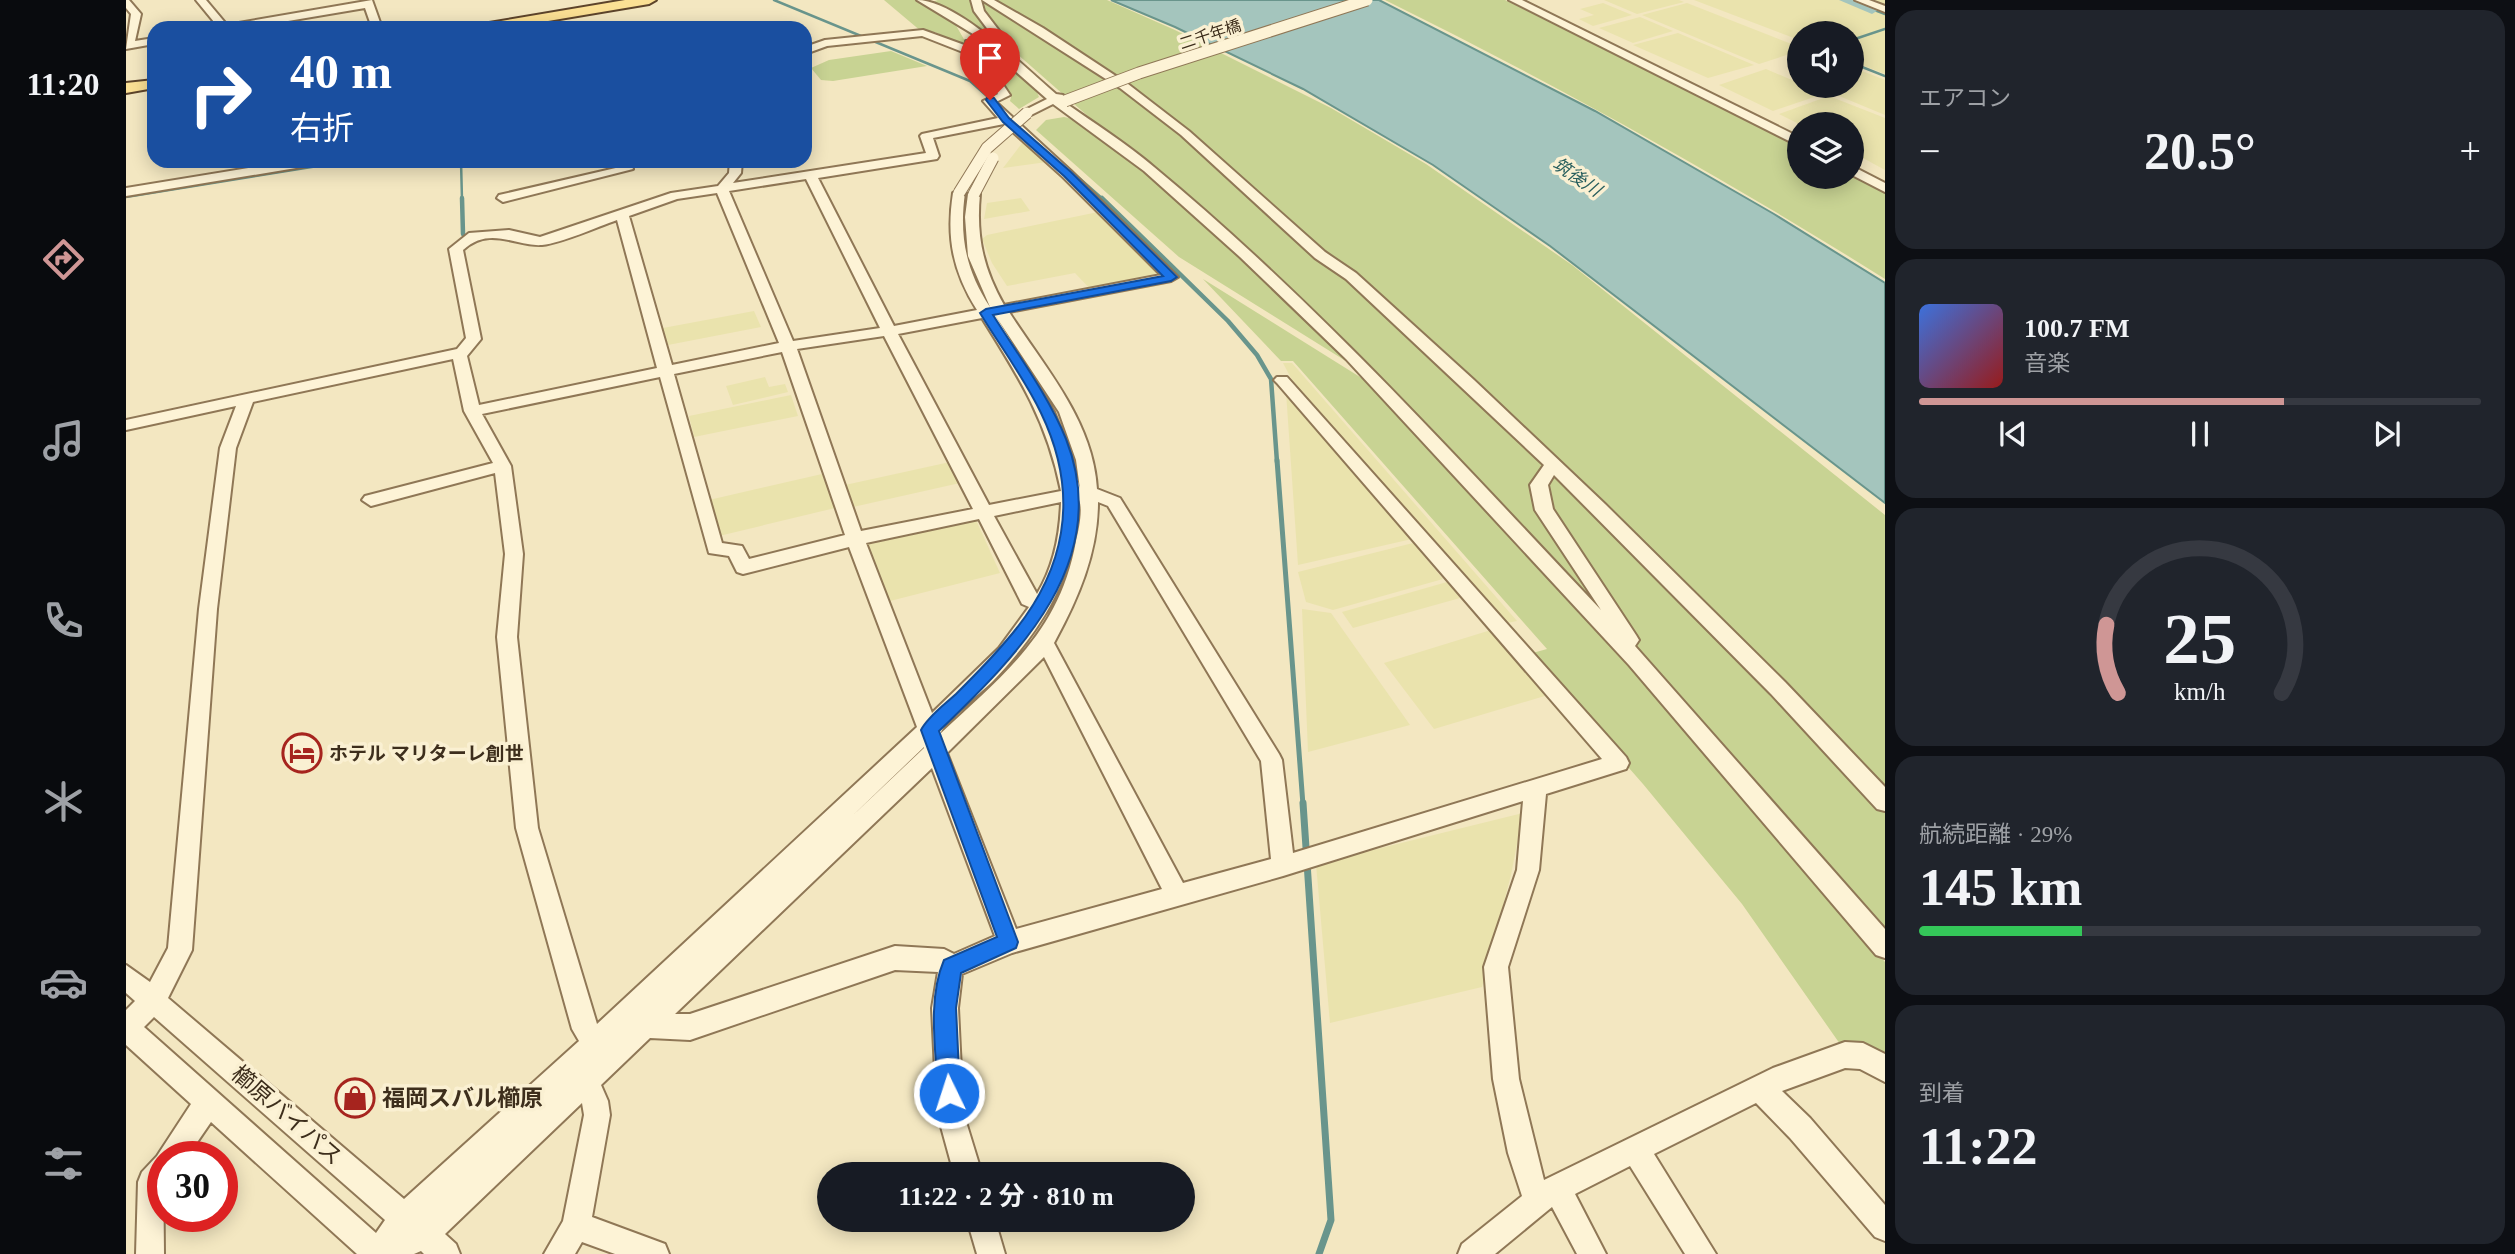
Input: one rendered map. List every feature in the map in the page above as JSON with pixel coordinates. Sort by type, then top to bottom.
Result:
[{"type":"main road","points":[[524,21],[649,0]]},
{"type":"main road","points":[[126,88],[147,85]]},
{"type":"street","points":[[201,0],[220,21]]},
{"type":"street","points":[[922,0],[976,32],[1148,168],[1245,254],[1351,356],[1652,679],[1885,947]]},
{"type":"street","points":[[976,0],[979,11],[1014,55],[1012,61]]},
{"type":"street","points":[[987,0],[1088,61],[1185,134],[1320,255],[1351,276],[1553,464],[1778,688],[1885,802]]},
{"type":"street","name":"二千年橋","points":[[1060,100],[1132,70],[1350,0]]},
{"type":"street","name":"二千年橋","points":[[1060,100],[1367,0]]},
{"type":"street","points":[[1514,0],[1787,136]]},
{"type":"street","points":[[1542,0],[1564,18],[1571,28]]},
{"type":"street","points":[[1860,0],[1885,9]]},
{"type":"street","points":[[126,2],[131,15],[128,45],[147,42]]},
{"type":"street","points":[[266,21],[368,3],[374,21]]},
{"type":"street","points":[[472,411],[788,346],[889,331],[1171,277],[1067,174],[1006,120],[994,99],[1004,95],[958,23]]},
{"type":"street","points":[[812,48],[825,43],[923,33],[977,54]]},
{"type":"street","points":[[414,1226],[596,1043],[933,740],[1005,685],[1043,644],[1077,578],[1089,522],[1082,494],[1078,437],[1065,410],[993,312],[970,244],[966,194],[991,159],[1031,116],[1060,100]]},
{"type":"street","points":[[460,355],[474,339],[456,249],[470,237],[509,234],[541,241],[675,196],[933,156],[926,136],[1006,120]]},
{"type":"street","points":[[126,192],[272,168]]},
{"type":"street","points":[[503,198],[626,168]]},
{"type":"street","points":[[722,189],[735,173],[735,168]]},
{"type":"street","points":[[811,176],[1029,599],[1042,605]]},
{"type":"street","points":[[1864,177],[1885,188]]},
{"type":"street","points":[[722,189],[788,346],[855,539],[1009,942]]},
{"type":"street","points":[[622,215],[715,548],[736,551],[743,567],[855,539],[1082,494],[1114,502],[1271,760],[1299,861]]},
{"type":"street","points":[[126,425],[459,352],[472,411],[503,466],[514,554],[507,637],[527,828],[585,1029],[596,1043]]},
{"type":"street","points":[[951,967],[1009,942],[1299,861],[1618,763],[1282,380]]},
{"type":"street","points":[[126,1028],[154,1000],[180,950],[208,609],[228,448],[246,400]]},
{"type":"street","points":[[1553,464],[1539,485],[1544,510],[1592,580],[1652,679]]},
{"type":"street","points":[[371,500],[503,466]]},
{"type":"street","points":[[379,1254],[586,1083],[933,740],[1024,631],[1042,605],[1057,576],[1082,494]]},
{"type":"street","points":[[1043,644],[1052,653],[1177,895]]},
{"type":"street","points":[[1535,790],[1528,870],[1496,967],[1506,1079],[1532,1186],[1549,1193],[1592,1254]]},
{"type":"street","points":[[647,1025],[690,1027],[895,958],[944,961],[951,967]]},
{"type":"street","points":[[951,967],[945,1008],[950,1112],[965,1162]]},
{"type":"street","name":"櫛原バイパス","points":[[126,977],[446,1254]]},
{"type":"street","name":"櫛原バイパス","points":[[126,1028],[379,1254]]},
{"type":"street","points":[[1472,1254],[1549,1193],[1760,1088],[1845,1055],[1863,1056],[1885,1069]]},
{"type":"street","points":[[558,1254],[576,1226],[597,1115],[595,1101],[586,1083]]},
{"type":"street","points":[[1760,1088],[1816,1146],[1885,1227]]},
{"type":"street","points":[[181,1141],[210,1101]]},
{"type":"street","points":[[1635,1150],[1702,1254]]},
{"type":"street","points":[[576,1226],[655,1254]]},
{"type":"street","points":[[150,1254],[151,1232]]},
{"type":"street","points":[[985,1232],[991,1254]]},
{"type":"shaded area","points":[[1604,0],[1679,0],[1684,2],[1637,14]]},
{"type":"shaded area","points":[[1694,0],[1885,0],[1885,74],[1864,66],[1864,21],[1787,21],[1787,35]]},
{"type":"shaded area","points":[[1603,3],[1632,15],[1593,26],[1579,19],[1594,15],[1580,9]]},
{"type":"shaded area","points":[[1687,3],[1787,42],[1787,55],[1759,64],[1642,15]]},
{"type":"shaded area","points":[[1640,17],[1673,31],[1633,43],[1599,28]]},
{"type":"shaded area","points":[[1678,33],[1754,65],[1708,78],[1633,45]]},
{"type":"shaded area","points":[[1766,69],[1787,78],[1787,98],[1811,98],[1773,111],[1719,85]]},
{"type":"shaded area","points":[[1864,72],[1885,80],[1885,115],[1844,98],[1864,98]]},
{"type":"shaded area","points":[[1823,98],[1834,98],[1885,118],[1885,170],[1864,159],[1864,112],[1787,112],[1787,118],[1779,114]]},
{"type":"shaded area","points":[[1023,142],[1047,162],[1003,168]]},
{"type":"shaded area","points":[[1021,198],[1030,211],[984,219],[987,203]]},
{"type":"shaded area","points":[[1098,212],[1162,277],[1092,291],[1075,273],[1007,286],[992,263],[982,239],[987,235]]},
{"type":"shaded area","points":[[754,311],[761,327],[668,345],[663,328]]},
{"type":"shaded area","points":[[1283,363],[1292,363],[1517,621],[1502,624],[1292,380]]},
{"type":"shaded area","points":[[765,377],[769,387],[785,384],[788,392],[733,405],[726,386]]},
{"type":"shaded area","points":[[1286,392],[1412,539],[1298,565]]},
{"type":"shaded area","points":[[791,395],[798,416],[694,437],[689,416]]},
{"type":"shaded area","points":[[950,462],[960,483],[853,507],[845,485]]},
{"type":"shaded area","points":[[822,474],[835,508],[719,536],[709,500]]},
{"type":"shaded area","points":[[976,520],[1000,573],[890,601],[866,543]]},
{"type":"shaded area","points":[[1413,543],[1443,579],[1333,610],[1306,602],[1298,572]]},
{"type":"shaded area","points":[[1447,582],[1460,598],[1353,628],[1342,612]]},
{"type":"shaded area","points":[[1302,609],[1331,613],[1410,725],[1308,752]]},
{"type":"shaded area","points":[[1491,630],[1548,695],[1434,729],[1384,663]]},
{"type":"shaded area","points":[[1523,813],[1511,875],[1482,987],[1330,1023],[1316,864]]},
{"type":"green space","points":[[884,0],[916,0],[954,22],[969,48],[935,32],[922,32]]},
{"type":"green space","points":[[972,0],[970,3],[999,44],[932,2]]},
{"type":"green space","points":[[981,0],[1107,0],[1175,30],[1331,108],[1426,164],[1572,265],[1885,515],[1885,946],[1671,690],[1236,246],[1016,53],[979,4]]},
{"type":"green space","points":[[1385,0],[1505,0],[1787,139],[1787,189],[1864,189],[1864,180],[1885,191],[1885,279],[1763,204],[1513,65]]},
{"type":"green space","points":[[972,33],[1034,85],[1039,97],[1019,109],[1010,101],[1011,97]]},
{"type":"green space","points":[[891,51],[927,66],[833,81],[821,80],[812,68],[829,60]]},
{"type":"green space","points":[[1064,117],[1081,123],[1096,133],[1156,180],[1240,256],[1349,363],[1179,257],[1036,130],[1046,120]]},
{"type":"green space","points":[[1203,279],[1368,382],[1561,588],[1885,962],[1885,1064],[1840,1044],[1742,904],[1643,784],[1529,654],[1547,649],[1293,361],[1281,361]]},
{"type":"water","name":"筑後川","points":[[1111,0],[1379,0],[1595,111],[1774,214],[1885,283],[1885,503],[1550,246],[1433,165],[1303,89],[1175,27]]},
{"type":"waterway","points":[[774,0],[970,81],[1104,200]]},
{"type":"waterway","points":[[1847,0],[1872,9]]},
{"type":"waterway","points":[[1872,9],[1885,14]]},
{"type":"waterway","points":[[1864,36],[1885,29]]},
{"type":"waterway","points":[[1864,68],[1885,76]]},
{"type":"waterway","points":[[126,197],[306,168]]},
{"type":"waterway","points":[[461,168],[462,200]]},
{"type":"waterway","points":[[462,198],[463,234]]},
{"type":"waterway","points":[[1102,198],[1228,321],[1257,355],[1271,379],[1277,462]]},
{"type":"waterway","points":[[1277,460],[1303,805]]},
{"type":"waterway","points":[[1303,803],[1331,1220],[1319,1254]]},
{"type":"place","name":"ホテル マリターレ創世","points":[[302,753]]},
{"type":"place","name":"福岡スバル櫛原","points":[[355,1098]]},
{"type":"route","points":[[949,1093],[945,1008],[951,967],[1009,942],[930,730],[986,675],[1024,631],[1042,605],[1057,576],[1071,521],[1072,495],[1060,442],[1047,412],[986,313],[1171,277],[1067,174],[1006,120],[990,100]]}]
